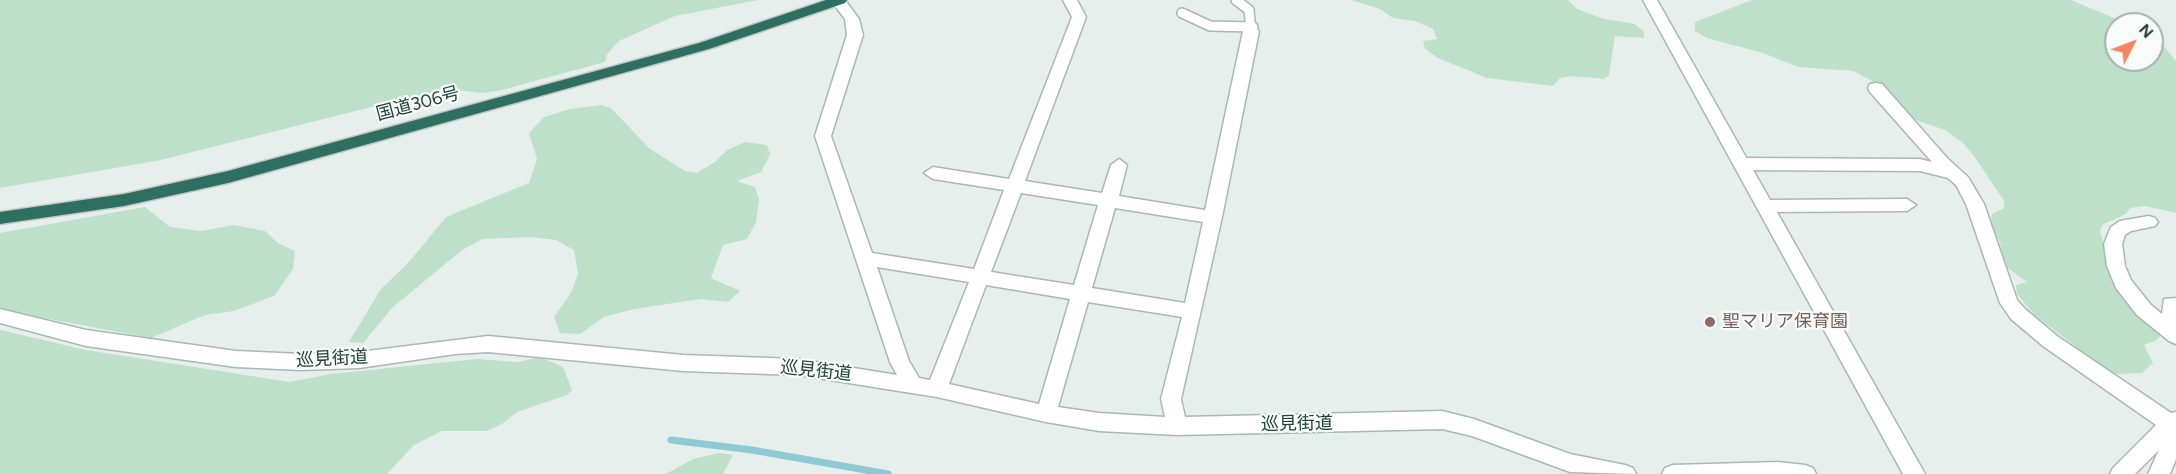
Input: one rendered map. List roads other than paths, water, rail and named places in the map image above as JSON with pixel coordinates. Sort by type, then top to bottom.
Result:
[{"type":"highway","name":"国道306号","points":[[0,218],[124,200],[228,177],[704,46],[839,0]]},
{"type":"street","points":[[839,0],[852,19],[855,35],[823,135],[900,362],[913,385]]},
{"type":"street","points":[[938,389],[1080,17],[1070,0]]},
{"type":"street","points":[[1650,0],[1914,474]]},
{"type":"street","points":[[1177,426],[1171,399],[1193,312],[1252,29]]},
{"type":"street","points":[[1876,88],[1952,173],[1962,180],[1975,204],[2009,303],[2018,314],[2050,341],[2174,422]]},
{"type":"street","points":[[1742,164],[1920,165],[1952,173]]},
{"type":"street","points":[[1046,414],[1119,165]]},
{"type":"street","points":[[933,173],[1213,217]]},
{"type":"street","points":[[1765,206],[1907,205]]},
{"type":"street","points":[[2149,222],[2126,225],[2117,232],[2113,244],[2116,266],[2123,283],[2144,310],[2174,335]]},
{"type":"street","points":[[864,258],[1193,312]]},
{"type":"street","points":[[2171,304],[2174,335]]},
{"type":"street","name":"巡見街道","points":[[0,316],[86,338],[236,359],[302,362],[359,360],[455,346],[488,344],[683,363],[798,367],[938,389],[1046,414],[1099,422],[1177,426],[1442,420],[1474,428],[1570,463],[1625,474]]},
{"type":"street","points":[[2121,474],[2174,422]]},
{"type":"street","points":[[2159,474],[2172,444],[2174,422]]},
{"type":"street","points":[[1673,474],[1778,471],[1805,474]]},
{"type":"lane","points":[[1182,12],[1210,26],[1252,29],[1249,10],[1236,0]]},
{"type":"waterway","points":[[671,440],[752,450],[888,474]]},
{"type":"place","name":"聖マリア保育園","points":[[1710,322]]}]
